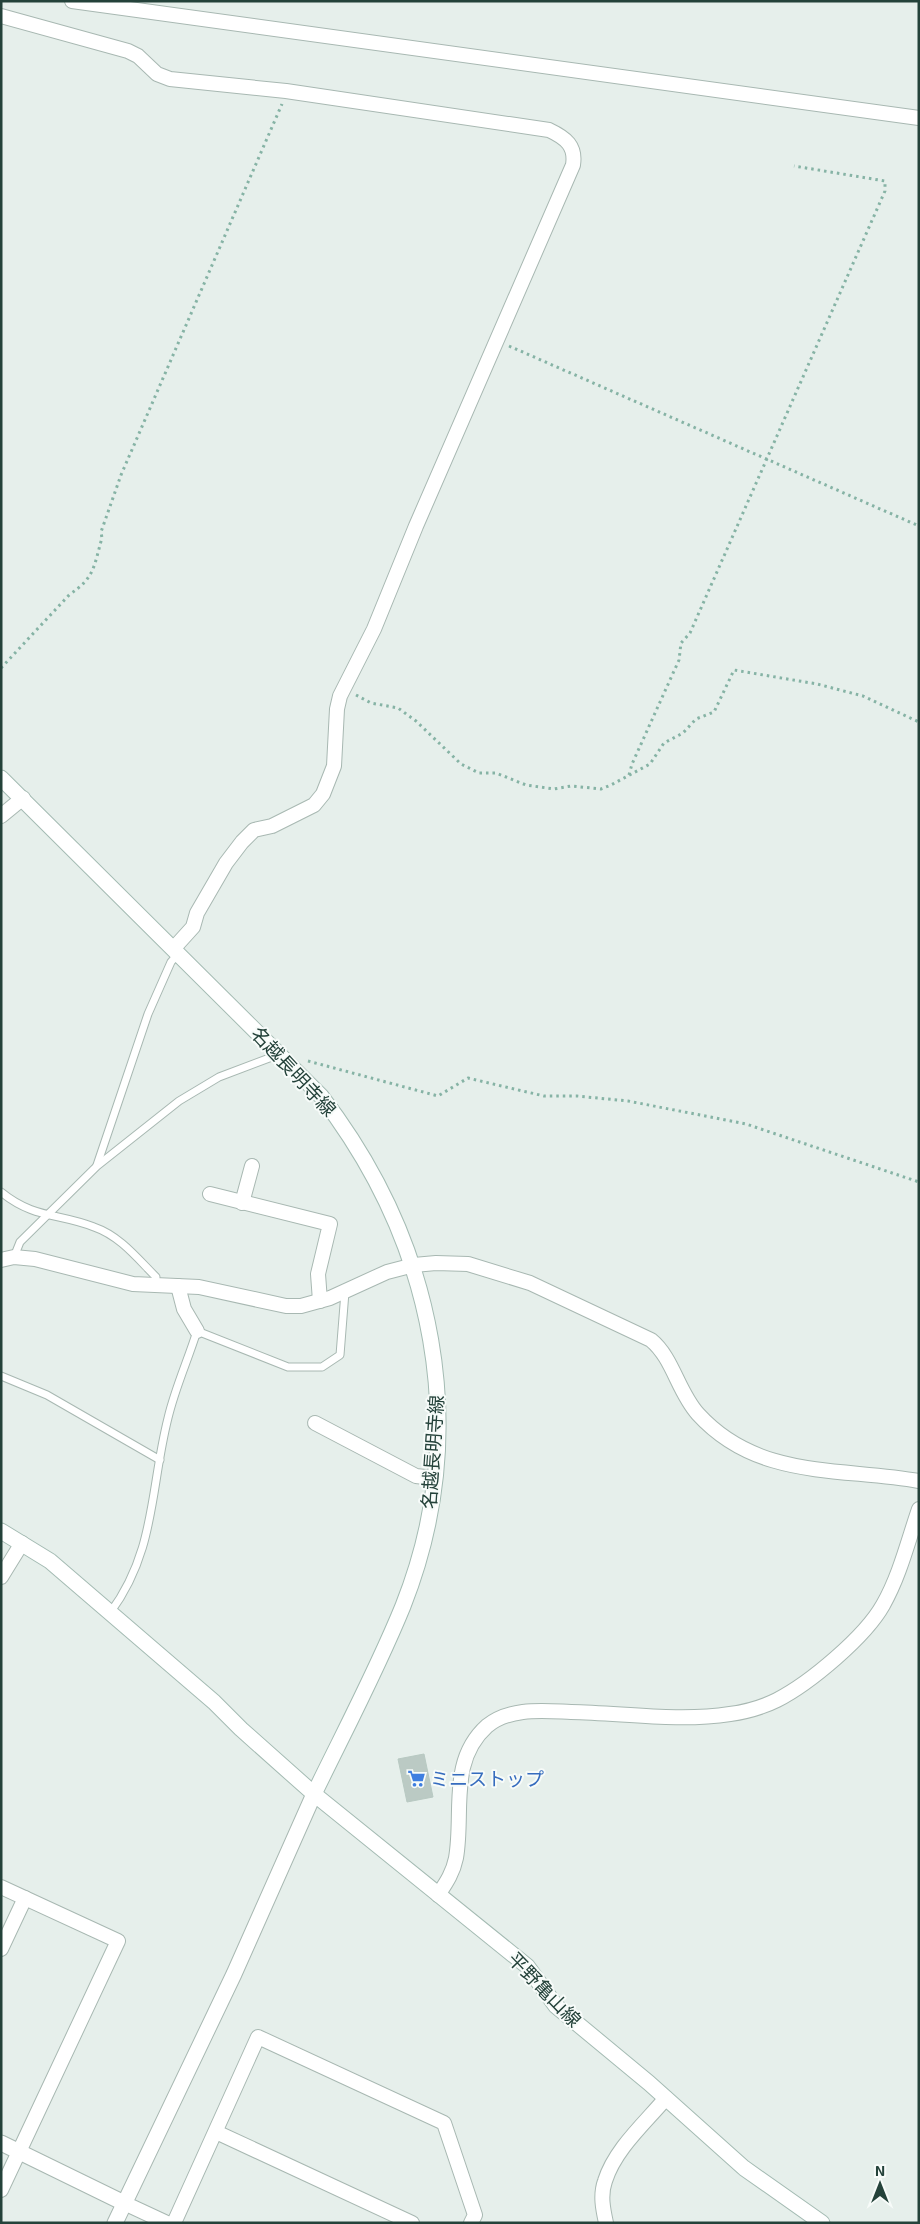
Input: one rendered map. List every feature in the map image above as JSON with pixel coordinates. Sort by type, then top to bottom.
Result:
[{"type":"main road","name":"名越長明寺線","points":[[1,778],[177,950],[321,1096],[362,1153],[386,1198],[414,1266],[431,1334],[434,1361],[437,1430],[433,1478],[424,1537],[404,1604],[314,1794],[234,1974],[115,2223]]},
{"type":"main road","points":[[1,1531],[50,1561],[109,1614],[214,1702],[241,1729],[314,1794]]},
{"type":"main road","name":"平野亀山線","points":[[314,1794],[527,1966],[556,2006],[666,2098],[744,2168],[822,2223]]},
{"type":"main road","points":[[1,2143],[124,2203]]},
{"type":"street","points":[[72,1],[919,118]]},
{"type":"street","points":[[1,16],[128,51],[138,56],[162,77],[286,92],[549,130],[570,143],[574,156],[573,165],[416,526],[374,628],[344,686],[337,709],[334,766],[324,794],[314,805],[272,826],[254,830],[242,842],[226,863],[197,913],[193,927],[177,950]]},
{"type":"street","points":[[1,816],[23,798]]},
{"type":"street","points":[[242,1203],[252,1166]]},
{"type":"street","points":[[210,1194],[330,1224],[318,1274],[320,1301]]},
{"type":"street","points":[[8,1258],[36,1259],[133,1284],[199,1287],[286,1306],[320,1301],[345,1292],[387,1272],[414,1266],[451,1263],[483,1268],[538,1287],[640,1334],[660,1347],[677,1383],[698,1414],[715,1430],[762,1457],[815,1471],[919,1480]]},
{"type":"street","points":[[178,1286],[184,1309],[197,1331]]},
{"type":"street","points":[[315,1423],[416,1476],[433,1478]]},
{"type":"street","points":[[438,1895],[452,1874],[456,1858],[462,1768],[468,1753],[487,1727],[498,1718],[529,1711],[711,1716],[752,1709],[776,1700],[828,1662],[868,1626],[882,1606],[895,1580],[919,1509]]},
{"type":"street","points":[[1,1577],[22,1543]]},
{"type":"street","points":[[1,1887],[118,1941],[1,2190]]},
{"type":"street","points":[[1,1949],[25,1898]]},
{"type":"street","points":[[174,2223],[258,2037],[444,2123],[475,2215],[471,2223]]},
{"type":"street","points":[[606,2223],[602,2204],[604,2182],[617,2156],[666,2098]]},
{"type":"street","points":[[216,2132],[412,2223]]},
{"type":"street","points":[[124,2203],[167,2223]]},
{"type":"lane","points":[[97,1166],[148,1014],[177,950]]},
{"type":"lane","points":[[8,1258],[45,1215],[97,1166],[202,1086],[281,1054]]},
{"type":"lane","points":[[1,1192],[11,1200],[45,1215],[95,1227],[118,1238],[156,1277],[155,1286]]},
{"type":"lane","points":[[109,1614],[120,1600],[141,1557],[148,1533],[168,1418],[197,1331],[288,1367],[322,1366],[340,1355],[345,1292]]},
{"type":"lane","points":[[1,1376],[53,1398],[160,1460]]},
{"type":"path","points":[[1,668],[70,594],[84,585],[90,577],[102,538],[101,532],[121,475],[286,92]]},
{"type":"path","points":[[629,775],[632,764],[679,660],[681,643],[690,633],[885,191],[885,182],[794,166]]},
{"type":"path","points":[[496,341],[919,526]]},
{"type":"path","points":[[344,686],[371,703],[398,708],[461,764],[479,773],[496,773],[526,786],[554,789],[571,786],[601,789],[650,764],[664,743],[682,733],[696,719],[714,712],[734,670],[817,684],[863,696],[919,722]]},
{"type":"path","points":[[306,1060],[438,1096],[468,1078],[544,1096],[577,1096],[628,1101],[746,1124],[919,1182]]},
{"type":"building","name":"ミニストップ","points":[[424,1754],[433,1797],[407,1802],[398,1759]]},
{"type":"place","name":"ミニストップ","points":[[416,1778]]}]
